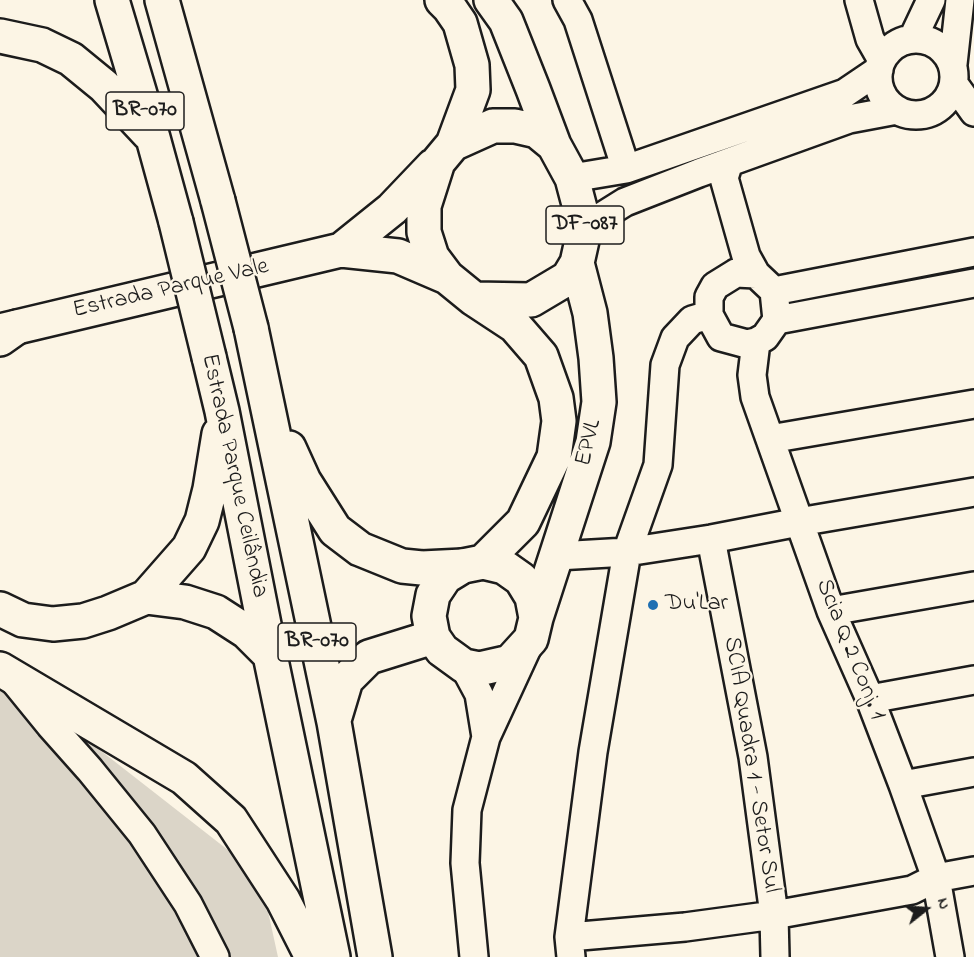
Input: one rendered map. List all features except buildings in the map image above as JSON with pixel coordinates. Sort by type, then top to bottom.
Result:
[{"type":"main road","name":"Estrada Parque Ceilândia","points":[[112,0],[176,222],[222,411],[333,957]]},
{"type":"main road","name":"Estrada Parque Ceilândia","points":[[162,0],[218,201],[250,328],[334,722],[375,957]]},
{"type":"main road","points":[[177,50],[181,0]]},
{"type":"main road","points":[[442,0],[460,23],[472,64],[473,90],[445,153]]},
{"type":"main road","points":[[491,0],[506,21],[554,146]]},
{"type":"main road","points":[[0,36],[42,45],[71,59],[104,86],[153,138]]},
{"type":"main road","name":"DF-087","points":[[493,126],[515,126],[537,131],[554,146],[572,178],[585,227],[577,263],[568,278],[531,300],[474,299],[447,277],[432,257],[424,232],[423,206],[445,153],[493,126]]},
{"type":"main road","name":"Estrada Parque Vale","points":[[341,250],[392,209],[445,153]]},
{"type":"main road","name":"Estrada Parque Vale","points":[[4,330],[341,250],[398,256],[447,277]]},
{"type":"main road","name":"EPVL","points":[[533,628],[593,442],[599,402],[590,314],[577,263]]},
{"type":"main road","name":"EPVL","points":[[473,564],[523,522],[554,457],[559,422],[556,398],[541,356],[515,326],[474,299]]},
{"type":"main road","points":[[265,396],[304,481],[335,530],[360,549],[402,566],[422,568],[473,564],[504,567],[521,579],[532,597],[533,628],[510,662],[479,669],[464,666],[442,650],[433,637],[429,616],[433,595],[445,577],[473,564]]},
{"type":"main road","points":[[0,609],[23,621],[53,624],[83,621],[146,597],[189,548],[202,521],[210,489],[222,411]]},
{"type":"main road","points":[[146,597],[184,602],[216,612],[247,632],[270,655]]},
{"type":"main road","points":[[334,722],[346,680],[369,657],[433,637]]},
{"type":"main road","points":[[3,670],[184,778],[231,820],[283,900],[312,957]]},
{"type":"street","points":[[567,0],[578,20],[626,169]]},
{"type":"street","points":[[572,178],[626,169],[846,93],[892,53],[931,0]]},
{"type":"street","points":[[892,53],[879,86],[885,99],[897,110],[914,115],[932,112],[951,93],[960,0]]},
{"type":"street","points":[[860,2],[892,53]]},
{"type":"street","points":[[892,53],[930,41],[944,50],[953,74],[974,112]]},
{"type":"street","points":[[585,227],[625,202],[699,173],[849,119],[897,110]]},
{"type":"street","points":[[729,162],[724,178],[746,256],[755,280],[777,320]]},
{"type":"street","points":[[699,173],[715,181],[736,258],[755,280]]},
{"type":"street","points":[[974,252],[715,286],[710,297],[709,315],[721,337],[747,344],[765,337],[777,320],[974,283]]},
{"type":"street","points":[[709,315],[692,320],[675,338],[665,365],[658,465],[627,552],[593,752],[570,947],[685,927],[774,915],[912,890],[936,878],[974,871]]},
{"type":"street","name":"Scia Q 2 Conj. 1","points":[[756,342],[752,375],[755,397],[831,611],[870,699],[936,878],[950,957]]},
{"type":"street","points":[[770,439],[974,404]]},
{"type":"street","points":[[557,556],[627,552],[974,492]]},
{"type":"street","name":"SCIA Quadra 1 - Setor Sul","points":[[711,539],[753,757],[774,915],[775,957]]},
{"type":"street","points":[[831,611],[974,586]]},
{"type":"street","points":[[474,957],[465,863],[467,810],[486,737],[533,628]]},
{"type":"street","points":[[464,666],[479,694],[486,737]]},
{"type":"street","points":[[3,670],[142,834],[188,904],[215,957]]},
{"type":"street","points":[[870,699],[974,680]]},
{"type":"street","points":[[903,785],[974,772]]},
{"type":"shaded area","points":[[0,672],[260,875],[278,957],[0,957]]},
{"type":"place","name":"Du'Lar","points":[[653,605]]}]
